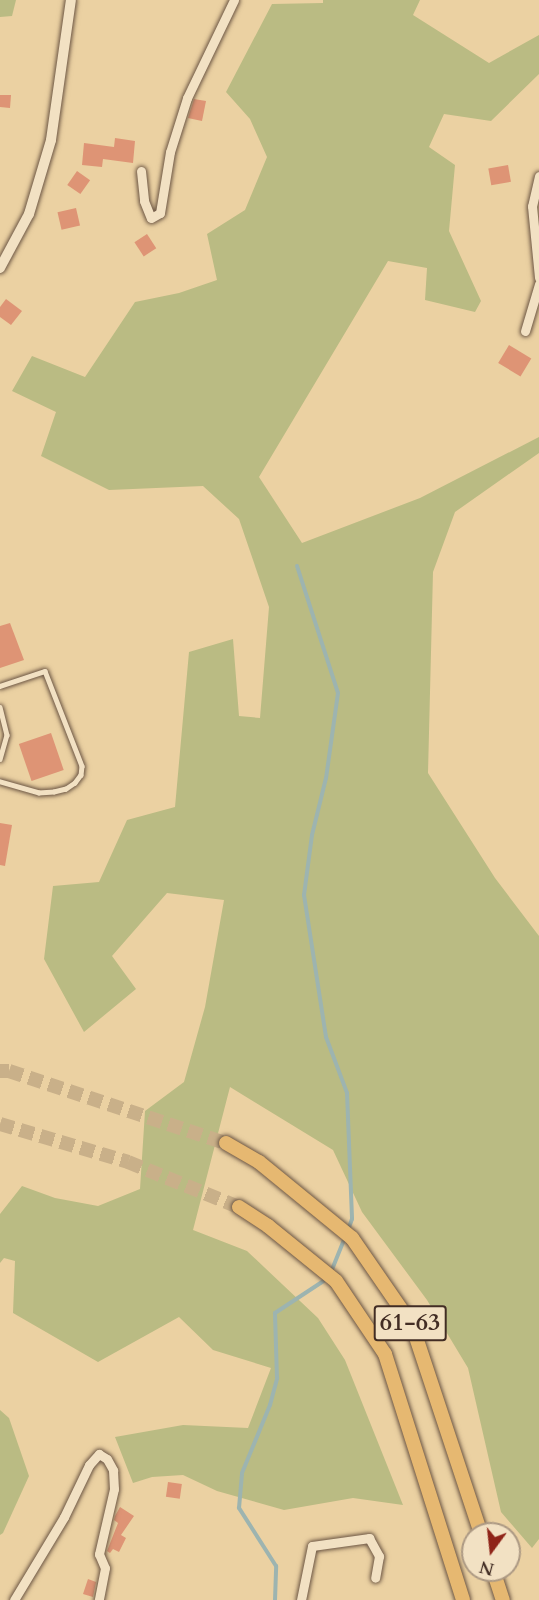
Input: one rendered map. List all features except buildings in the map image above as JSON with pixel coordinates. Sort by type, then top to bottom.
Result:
[{"type":"main road","name":"61-63","points":[[226,1143],[259,1162],[352,1238],[412,1325],[477,1522]]},
{"type":"main road","name":"61-63","points":[[239,1207],[268,1226],[336,1281],[385,1354],[463,1600]]},
{"type":"main road","points":[[497,1582],[503,1600]]},
{"type":"street","points":[[0,268],[29,214],[51,140],[71,0]]},
{"type":"street","points":[[141,171],[144,201],[151,218],[160,213],[170,152],[187,98],[234,0]]},
{"type":"street","points":[[539,176],[532,206],[539,278]]},
{"type":"street","points":[[525,331],[539,284]]},
{"type":"street","points":[[14,1600],[64,1517],[89,1465],[99,1454],[107,1459],[113,1470],[114,1489],[99,1554],[105,1568],[99,1600]]},
{"type":"street","points":[[302,1600],[312,1546],[369,1538],[379,1556],[375,1578]]},
{"type":"lane","points":[[0,686],[45,671],[82,766],[81,774],[75,783],[66,789],[54,792],[39,793],[0,782]]},
{"type":"lane","points":[[0,707],[8,735],[0,759]]},
{"type":"green space","points":[[0,0],[16,0],[12,16],[0,17]]},
{"type":"green space","points":[[323,0],[420,0],[413,15],[489,63],[539,35],[539,74],[491,121],[444,114],[429,147],[455,165],[449,231],[481,301],[475,312],[425,300],[427,268],[388,261],[259,477],[302,543],[420,498],[539,437],[539,453],[455,512],[433,572],[428,773],[495,878],[539,936],[539,1539],[532,1548],[521,1535],[521,1522],[510,1522],[501,1512],[468,1368],[427,1300],[362,1212],[333,1150],[230,1087],[193,1230],[247,1251],[318,1318],[345,1360],[403,1505],[353,1498],[284,1510],[217,1491],[183,1475],[152,1477],[133,1483],[115,1437],[183,1425],[248,1428],[271,1368],[213,1350],[179,1317],[98,1362],[13,1313],[15,1261],[4,1258],[0,1263],[0,1214],[22,1186],[55,1198],[98,1206],[140,1189],[145,1111],[184,1082],[205,1007],[224,900],[167,893],[112,956],[136,989],[84,1032],[44,959],[53,886],[99,882],[127,820],[175,807],[189,652],[233,639],[239,716],[260,718],[269,607],[239,519],[203,486],[109,490],[41,456],[56,412],[12,391],[32,356],[85,377],[135,302],[179,293],[217,280],[207,234],[245,210],[267,157],[250,119],[226,92],[272,4],[323,3]]},
{"type":"green space","points":[[0,1410],[9,1418],[29,1476],[3,1533],[0,1535]]},
{"type":"waterway","points":[[297,566],[338,693],[326,778],[312,835],[304,895],[326,1037],[347,1093],[352,1219],[348,1230]]},
{"type":"waterway","points":[[331,1272],[345,1237]]},
{"type":"waterway","points":[[275,1600],[276,1566],[239,1508],[242,1473],[270,1405],[277,1378],[275,1313],[328,1278]]},
{"type":"tunnel","points":[[0,1071],[9,1071],[226,1143]]},
{"type":"tunnel","points":[[0,1124],[128,1162],[239,1207]]}]
